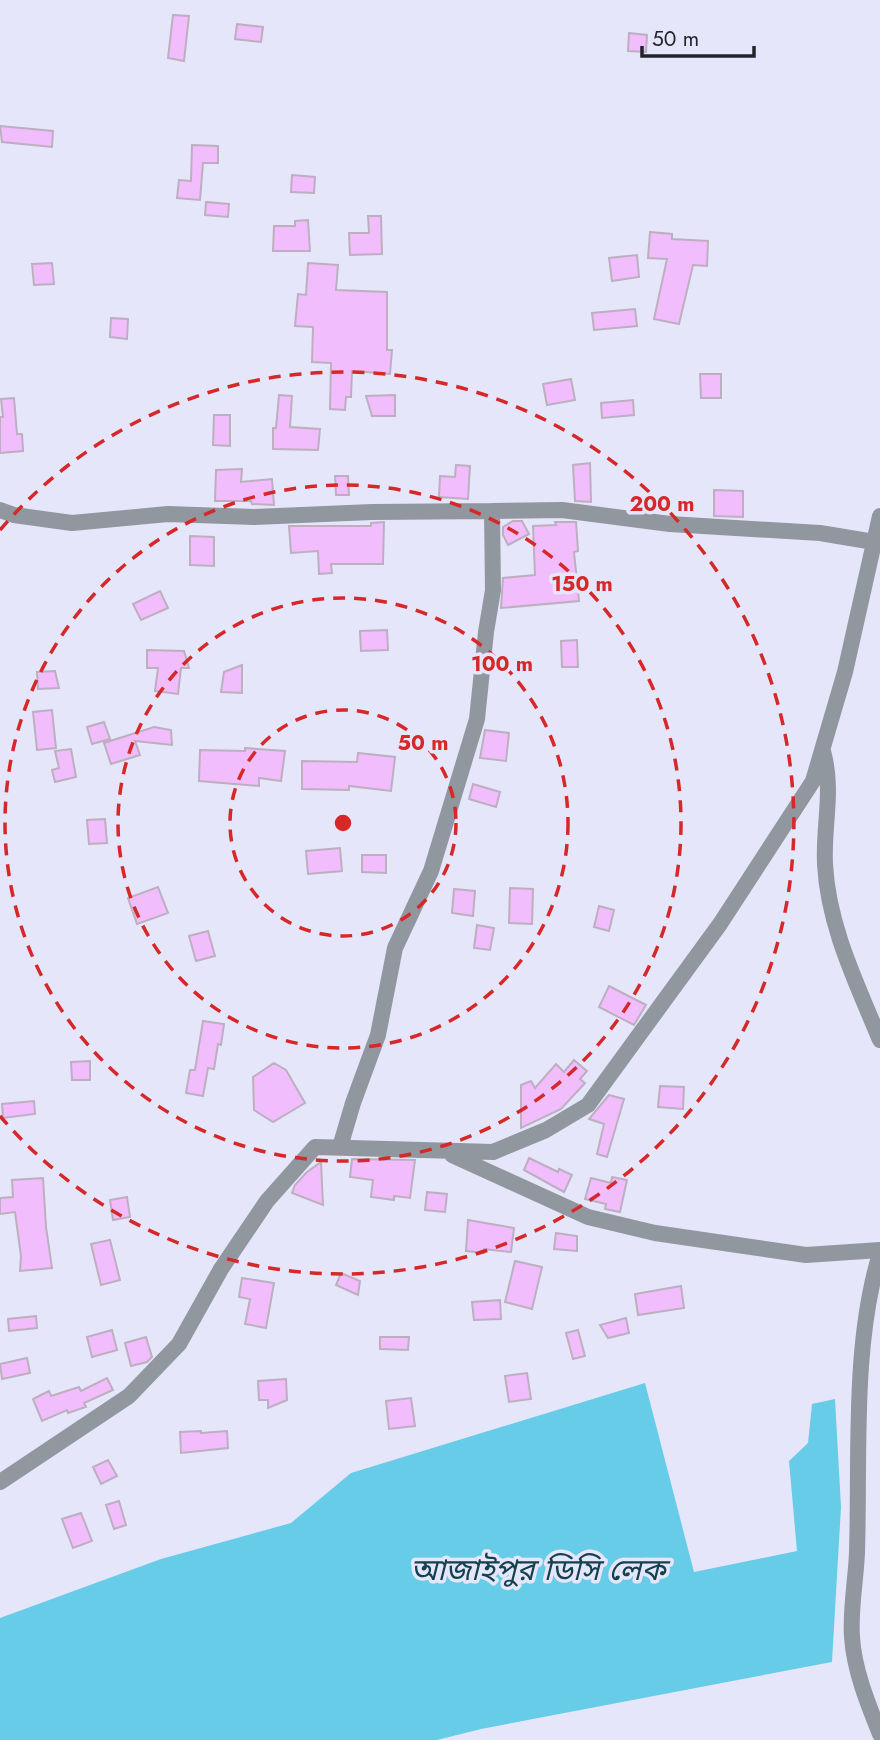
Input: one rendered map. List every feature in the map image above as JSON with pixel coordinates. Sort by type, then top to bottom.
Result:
[{"type":"street","points":[[0,510],[14,515],[72,523],[167,514],[254,517],[372,512],[562,510],[670,524],[820,533],[874,542]]},
{"type":"street","points":[[340,1147],[378,1035],[395,948],[431,871],[477,719],[493,590],[492,511]]},
{"type":"street","points":[[0,1482],[129,1396],[179,1344],[221,1269],[267,1201],[315,1147],[493,1152],[546,1130],[588,1105],[727,913],[813,781],[845,671],[880,516]]},
{"type":"street","points":[[822,750],[827,766],[829,801],[825,864],[831,908],[848,964],[880,1040]]},
{"type":"street","points":[[440,1150],[588,1217],[655,1233],[806,1255],[880,1252],[869,1299],[862,1375],[852,1638],[864,1695],[880,1734]]},
{"type":"water","name":"আজাইপুর ডিসি লেক","points":[[645,1383],[694,1572],[797,1551],[789,1461],[808,1443],[812,1404],[835,1399],[841,1507],[832,1662],[481,1729],[437,1740],[0,1740],[0,1618],[161,1559],[291,1523],[351,1473]]},
{"type":"building","points":[[173,15],[189,16],[184,61],[168,58]]},
{"type":"building","points":[[237,24],[263,27],[261,42],[235,39]]},
{"type":"building","points":[[629,33],[647,35],[646,52],[628,51]]},
{"type":"building","points":[[0,126],[53,131],[52,147],[2,142]]},
{"type":"building","points":[[192,145],[218,146],[218,163],[203,163],[200,200],[177,198],[179,180],[191,181]]},
{"type":"building","points":[[292,175],[315,177],[314,193],[291,192]]},
{"type":"building","points":[[206,202],[229,204],[228,217],[205,215]]},
{"type":"building","points":[[368,216],[381,216],[382,254],[350,255],[349,233],[369,233]]},
{"type":"building","points":[[308,220],[310,251],[273,251],[274,226],[295,226],[295,221]]},
{"type":"building","points":[[650,232],[672,234],[672,239],[708,241],[707,266],[693,265],[679,324],[654,319],[667,259],[648,258]]},
{"type":"building","points":[[637,255],[639,277],[612,281],[609,258]]},
{"type":"building","points":[[52,263],[54,284],[34,285],[32,264]]},
{"type":"building","points":[[308,263],[338,265],[336,290],[387,292],[387,350],[392,350],[390,374],[352,371],[351,397],[346,397],[345,410],[330,409],[331,363],[312,362],[313,327],[295,326],[298,294],[306,295]]},
{"type":"building","points":[[635,309],[637,326],[594,330],[592,313]]},
{"type":"building","points":[[111,318],[128,319],[127,339],[110,337]]},
{"type":"building","points":[[700,374],[721,374],[721,398],[701,398]]},
{"type":"building","points":[[571,379],[575,400],[547,405],[543,384]]},
{"type":"building","points":[[279,395],[292,396],[290,427],[320,429],[318,450],[273,449],[273,428],[276,428]]},
{"type":"building","points":[[395,395],[395,416],[372,416],[366,396]]},
{"type":"building","points":[[14,398],[17,434],[22,434],[23,451],[0,453],[0,417],[3,417],[1,399]]},
{"type":"building","points":[[633,400],[634,415],[602,418],[601,403]]},
{"type":"building","points":[[214,415],[230,415],[230,446],[213,445]]},
{"type":"building","points":[[590,463],[591,502],[575,501],[573,465]]},
{"type":"building","points":[[456,465],[470,466],[468,499],[439,497],[440,476],[455,477]]},
{"type":"building","points":[[242,469],[241,482],[272,479],[274,505],[252,504],[251,501],[215,501],[216,470]]},
{"type":"building","points":[[335,476],[348,476],[349,495],[336,495]]},
{"type":"building","points":[[714,490],[743,491],[743,517],[714,516]]},
{"type":"building","points":[[513,521],[522,521],[529,534],[508,545],[503,535],[503,527]]},
{"type":"building","points":[[384,522],[383,564],[331,564],[332,573],[319,574],[318,551],[291,553],[289,526],[371,526],[371,523]]},
{"type":"building","points":[[555,522],[576,522],[578,551],[574,552],[579,601],[501,608],[503,578],[535,575],[533,526],[556,525]]},
{"type":"building","points":[[190,536],[214,537],[214,566],[190,565]]},
{"type":"building","points":[[160,591],[168,608],[141,620],[133,604]]},
{"type":"building","points":[[387,630],[388,650],[361,651],[360,631]]},
{"type":"building","points":[[577,640],[578,667],[562,667],[561,641]]},
{"type":"building","points":[[147,650],[184,651],[189,668],[181,668],[178,694],[155,691],[158,668],[147,668]]},
{"type":"building","points":[[242,665],[242,693],[221,692],[224,672]]},
{"type":"building","points":[[55,671],[59,688],[38,689],[37,672]]},
{"type":"building","points":[[52,710],[56,748],[37,750],[33,712]]},
{"type":"building","points":[[104,722],[110,739],[92,744],[87,727]]},
{"type":"building","points":[[154,727],[171,730],[172,745],[135,741],[140,755],[111,764],[104,743]]},
{"type":"building","points":[[485,730],[509,733],[506,761],[480,758]]},
{"type":"building","points":[[245,748],[285,751],[281,781],[259,778],[259,786],[199,781],[200,750],[245,751]]},
{"type":"building","points":[[71,749],[76,777],[55,782],[52,770],[59,768],[55,751]]},
{"type":"building","points":[[358,753],[395,757],[391,791],[349,786],[349,790],[302,789],[302,761],[357,762]]},
{"type":"building","points":[[473,784],[500,792],[496,807],[469,799]]},
{"type":"building","points":[[105,819],[107,843],[89,844],[87,820]]},
{"type":"building","points":[[340,848],[342,871],[308,874],[306,851]]},
{"type":"building","points":[[362,855],[386,855],[386,873],[362,872]]},
{"type":"building","points":[[158,887],[168,913],[137,924],[128,898]]},
{"type":"building","points":[[510,888],[533,889],[532,924],[509,923]]},
{"type":"building","points":[[454,889],[475,891],[473,916],[452,913]]},
{"type":"building","points":[[599,906],[614,910],[609,931],[594,927]]},
{"type":"building","points":[[477,925],[494,928],[490,950],[474,948]]},
{"type":"building","points":[[208,931],[215,956],[196,961],[189,936]]},
{"type":"building","points":[[609,986],[646,1005],[634,1025],[599,1007]]},
{"type":"building","points":[[203,1021],[224,1024],[214,1069],[208,1068],[203,1096],[186,1093],[190,1070],[195,1070]]},
{"type":"building","points":[[574,1060],[587,1071],[580,1079],[585,1083],[561,1109],[521,1128],[521,1085],[531,1081],[535,1088],[556,1064],[564,1072]]},
{"type":"building","points":[[90,1061],[90,1080],[72,1080],[71,1062]]},
{"type":"building","points":[[274,1063],[286,1070],[305,1103],[273,1122],[254,1110],[253,1077]]},
{"type":"building","points":[[660,1086],[684,1087],[683,1109],[658,1107]]},
{"type":"building","points":[[609,1095],[624,1099],[607,1157],[597,1154],[604,1124],[589,1119]]},
{"type":"building","points":[[34,1101],[35,1114],[3,1118],[2,1104]]},
{"type":"building","points":[[529,1158],[558,1172],[559,1169],[572,1175],[564,1192],[524,1170]]},
{"type":"building","points":[[352,1159],[415,1160],[410,1198],[394,1196],[394,1200],[371,1197],[373,1180],[350,1177]]},
{"type":"building","points":[[321,1162],[323,1205],[292,1193],[295,1185],[307,1172]]},
{"type":"building","points":[[612,1177],[627,1180],[620,1212],[605,1209],[606,1204],[585,1199],[591,1178],[611,1183]]},
{"type":"building","points":[[43,1178],[52,1268],[20,1271],[21,1256],[15,1212],[0,1214],[0,1198],[13,1197],[12,1180]]},
{"type":"building","points":[[427,1192],[447,1194],[445,1212],[425,1210]]},
{"type":"building","points":[[127,1197],[130,1217],[113,1220],[110,1200]]},
{"type":"building","points":[[468,1220],[514,1228],[511,1252],[484,1249],[484,1253],[466,1251]]},
{"type":"building","points":[[556,1233],[577,1236],[577,1251],[554,1249]]},
{"type":"building","points":[[110,1240],[120,1280],[101,1285],[91,1244]]},
{"type":"building","points":[[515,1261],[542,1267],[532,1309],[505,1302]]},
{"type":"building","points":[[341,1273],[360,1281],[358,1295],[336,1285]]},
{"type":"building","points":[[242,1278],[274,1283],[266,1328],[245,1324],[250,1299],[239,1297]]},
{"type":"building","points":[[681,1286],[684,1308],[638,1315],[635,1294]]},
{"type":"building","points":[[500,1300],[501,1319],[474,1320],[472,1302]]},
{"type":"building","points":[[36,1316],[37,1328],[9,1331],[8,1319]]},
{"type":"building","points":[[626,1318],[629,1333],[608,1338],[600,1325]]},
{"type":"building","points":[[112,1330],[117,1350],[92,1357],[87,1337]]},
{"type":"building","points":[[578,1330],[585,1356],[573,1359],[566,1333]]},
{"type":"building","points":[[146,1337],[152,1357],[147,1362],[131,1366],[125,1343]]},
{"type":"building","points":[[380,1337],[409,1337],[408,1350],[380,1349]]},
{"type":"building","points":[[27,1358],[30,1373],[2,1379],[0,1364]]},
{"type":"building","points":[[527,1373],[531,1399],[509,1402],[505,1376]]},
{"type":"building","points":[[107,1378],[113,1390],[84,1403],[86,1407],[68,1413],[67,1410],[42,1421],[33,1399],[49,1391],[51,1396],[79,1387],[81,1391]]},
{"type":"building","points":[[286,1379],[287,1400],[268,1408],[268,1400],[259,1400],[258,1381]]},
{"type":"building","points":[[411,1398],[415,1426],[389,1429],[386,1401]]},
{"type":"building","points":[[227,1431],[228,1448],[181,1453],[180,1432]]},
{"type":"building","points":[[108,1460],[117,1476],[101,1484],[93,1467]]},
{"type":"building","points":[[119,1501],[126,1525],[114,1529],[106,1505]]},
{"type":"building","points":[[81,1513],[92,1541],[73,1548],[62,1519]]}]
